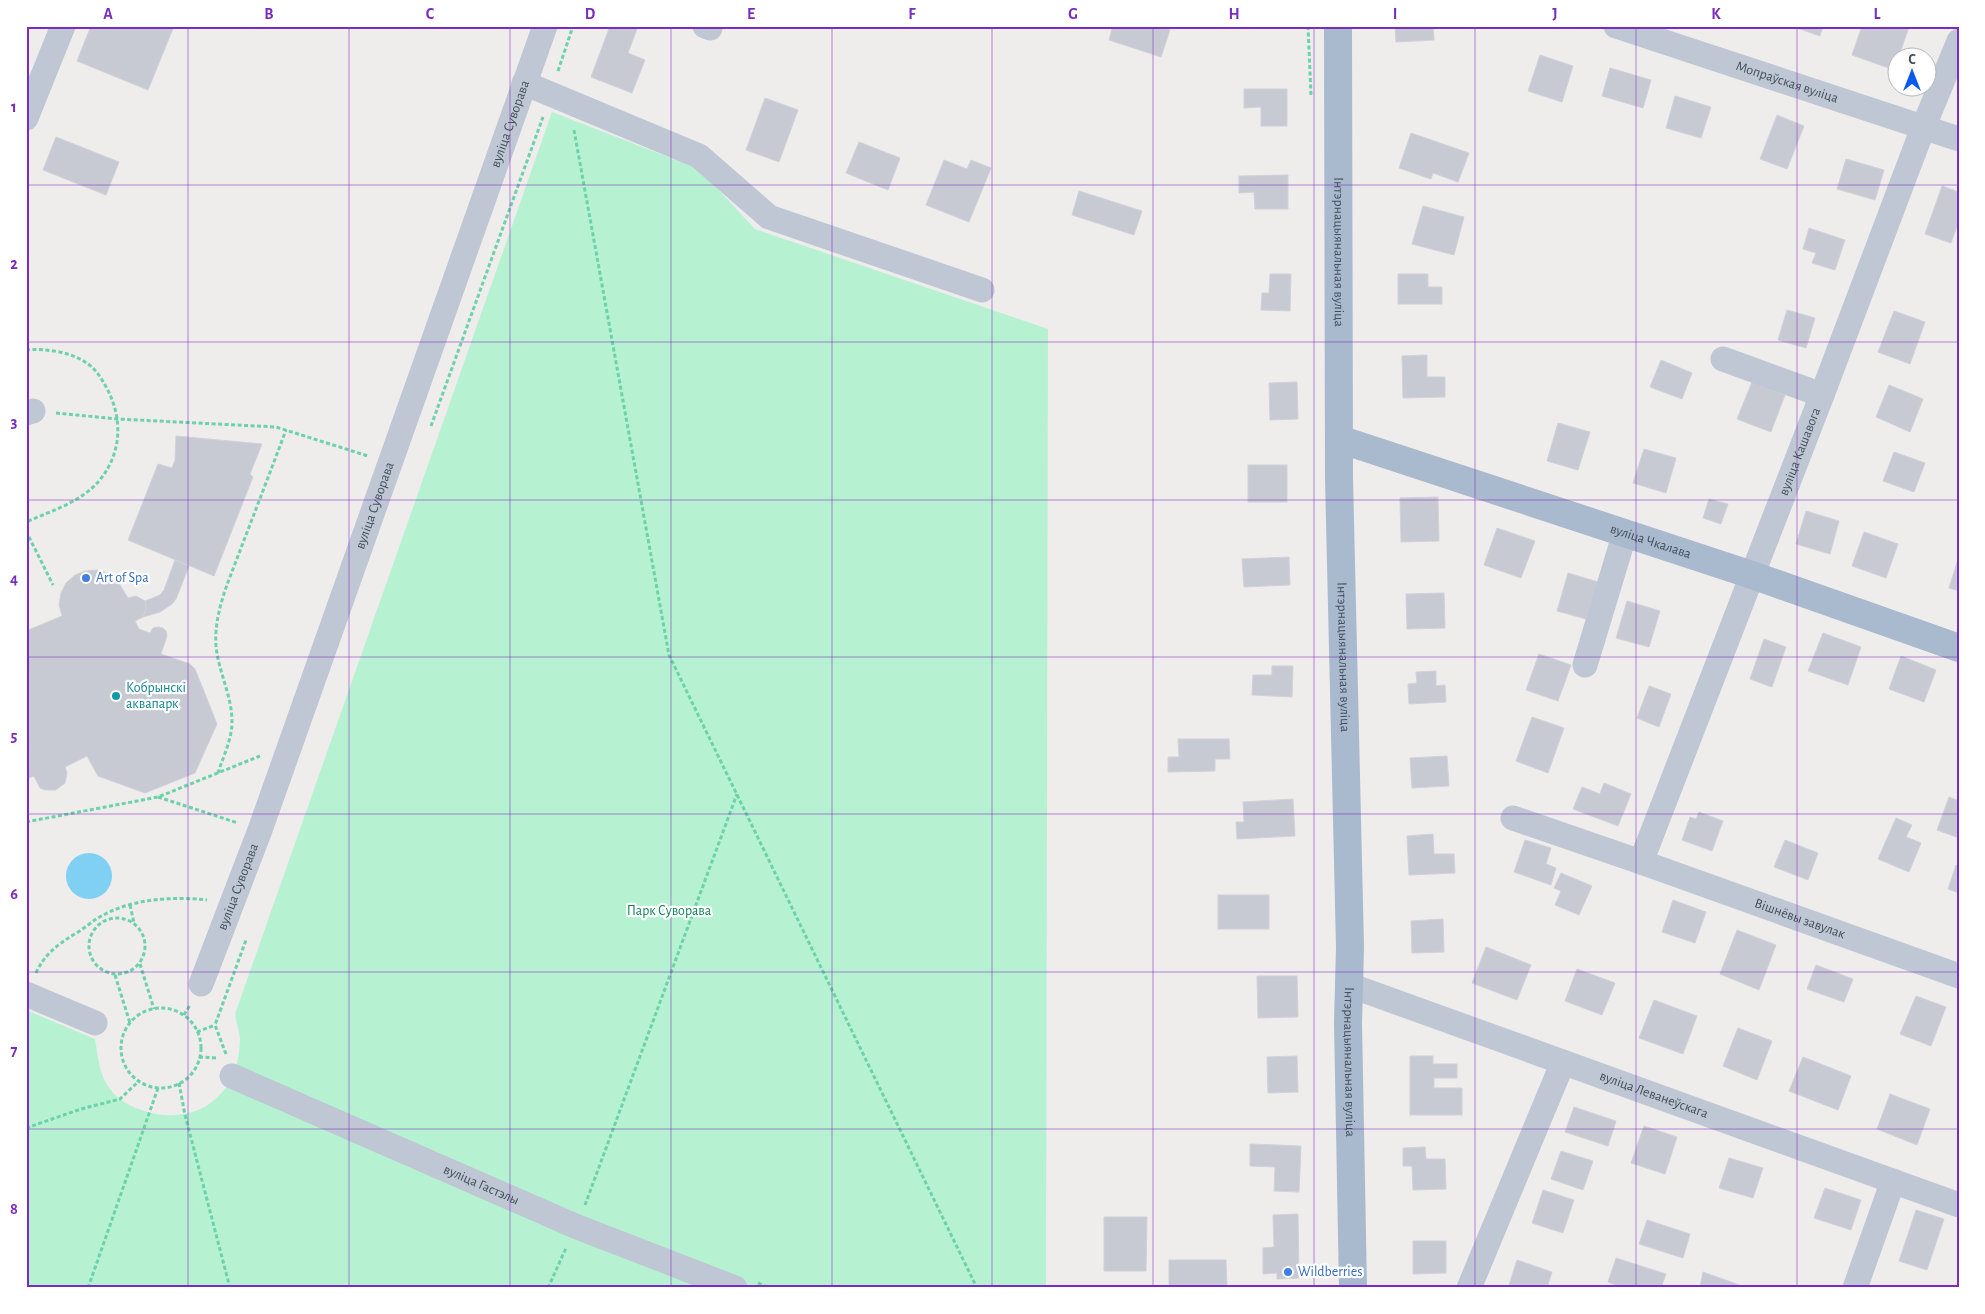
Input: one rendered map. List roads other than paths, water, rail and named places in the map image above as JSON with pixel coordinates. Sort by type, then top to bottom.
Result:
[{"type":"main road","name":"Інтэрнацыянальная вуліца","points":[[1338,26],[1339,439],[1350,947],[1353,1288]]},
{"type":"main road","name":"вуліца Чкалава","points":[[1339,439],[1752,575],[1959,648]]},
{"type":"street","points":[[26,118],[63,26]]},
{"type":"street","name":"вуліца Суворава","points":[[201,984],[260,830],[545,26]]},
{"type":"street","name":"Мопраўская вуліца","points":[[1616,26],[1959,139]]},
{"type":"street","name":"вуліца Кашавога","points":[[1641,862],[1923,128],[1959,41]]},
{"type":"street","points":[[524,83],[698,156],[769,217],[982,290]]},
{"type":"street","points":[[1723,359],[1822,395]]},
{"type":"street","points":[[1585,665],[1625,533]]},
{"type":"street","name":"Вішнёвы завулак","points":[[1513,818],[1959,976]]},
{"type":"street","name":"вуліца Леванеўскага","points":[[1349,985],[1959,1205]]},
{"type":"street","points":[[27,994],[95,1023]]},
{"type":"street","points":[[1469,1288],[1563,1062]]},
{"type":"street","name":"вуліца Гастэлы","points":[[230,1068],[575,1226],[743,1284]]},
{"type":"street","points":[[1855,1288],[1893,1181]]},
{"type":"water","points":[[89,853],[102,857],[108,863],[112,876],[108,889],[102,895],[89,899],[76,895],[70,889],[66,876],[70,863],[76,857]]},
{"type":"place","name":"Art of Spa","points":[[86,578]]},
{"type":"place","name":"Кобрынскі аквапарк","points":[[116,696]]},
{"type":"place","name":"Wildberries","points":[[1288,1272]]},
{"type":"park label","name":"Парк Суворава","points":[[669,911]]}]
